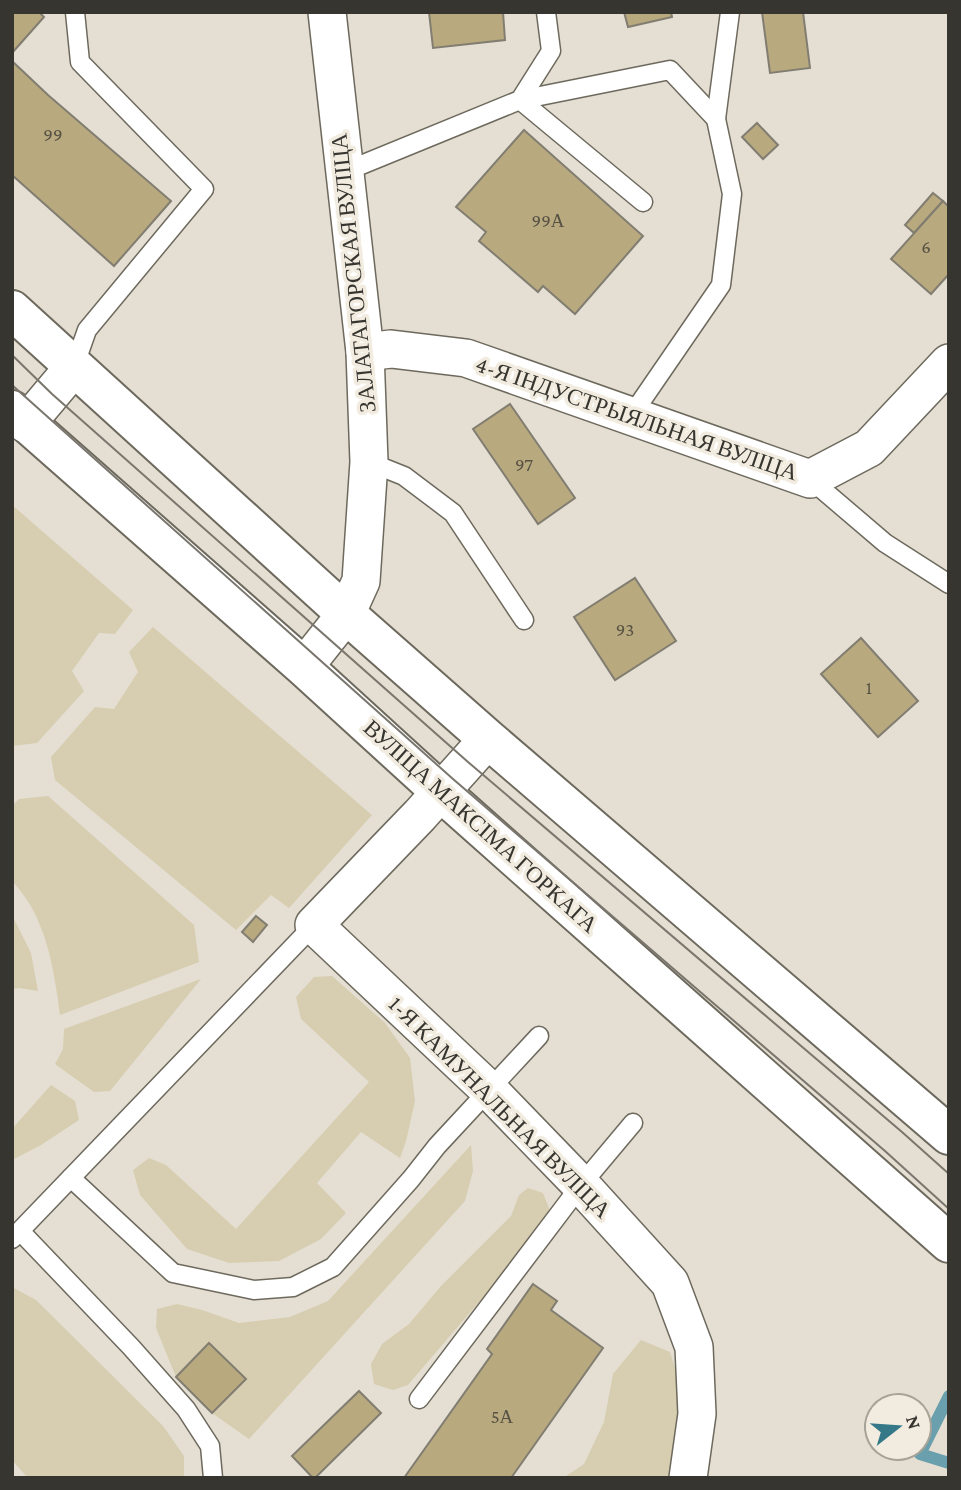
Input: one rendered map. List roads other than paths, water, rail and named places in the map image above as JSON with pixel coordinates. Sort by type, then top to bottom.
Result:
[{"type":"main road","points":[[12,310],[346,614],[935,1123]]},
{"type":"main road","name":"ВУЛІЦА МАКСІМА ГОРКАГА","points":[[17,425],[304,667],[949,1243]]},
{"type":"street","name":"ЗАЛАТАГОРСКАЯ ВУЛІЦА","points":[[304,667],[346,614],[361,581],[369,462],[365,352],[327,12]]},
{"type":"street","name":"4-Я ІНДУСТРЫЯЛЬНАЯ ВУЛІЦА","points":[[365,352],[391,349],[466,358],[810,478],[869,448],[949,363]]},
{"type":"street","points":[[17,425],[74,367]]},
{"type":"street","points":[[314,925],[488,739]]},
{"type":"street","name":"1-Я КАМУНАЛЬНАЯ ВУЛІЦА","points":[[314,925],[489,1090],[581,1185],[670,1283],[694,1347],[698,1414],[688,1478]]},
{"type":"lane","points":[[74,367],[87,330],[204,188],[80,62],[75,12]]},
{"type":"lane","points":[[520,100],[551,51],[546,12]]},
{"type":"lane","points":[[631,416],[721,285],[732,194],[716,119],[730,12]]},
{"type":"lane","points":[[344,172],[520,100],[670,70],[716,119]]},
{"type":"lane","points":[[520,100],[643,202]]},
{"type":"lane","points":[[369,462],[404,476],[453,513],[524,620]]},
{"type":"lane","points":[[810,478],[885,543],[949,584]]},
{"type":"lane","points":[[213,1478],[211,1446],[186,1409],[131,1347],[17,1236],[314,925]]},
{"type":"lane","points":[[71,1178],[173,1273],[254,1290],[293,1287],[333,1267],[437,1146],[539,1036]]},
{"type":"lane","points":[[419,1399],[581,1185],[633,1123]]},
{"type":"waterway","points":[[949,1396],[920,1454],[949,1463]]},
{"type":"tram line","points":[[12,355],[52,394],[468,762],[949,1174]]},
{"type":"tram line","points":[[12,385],[453,779],[949,1209]]}]
